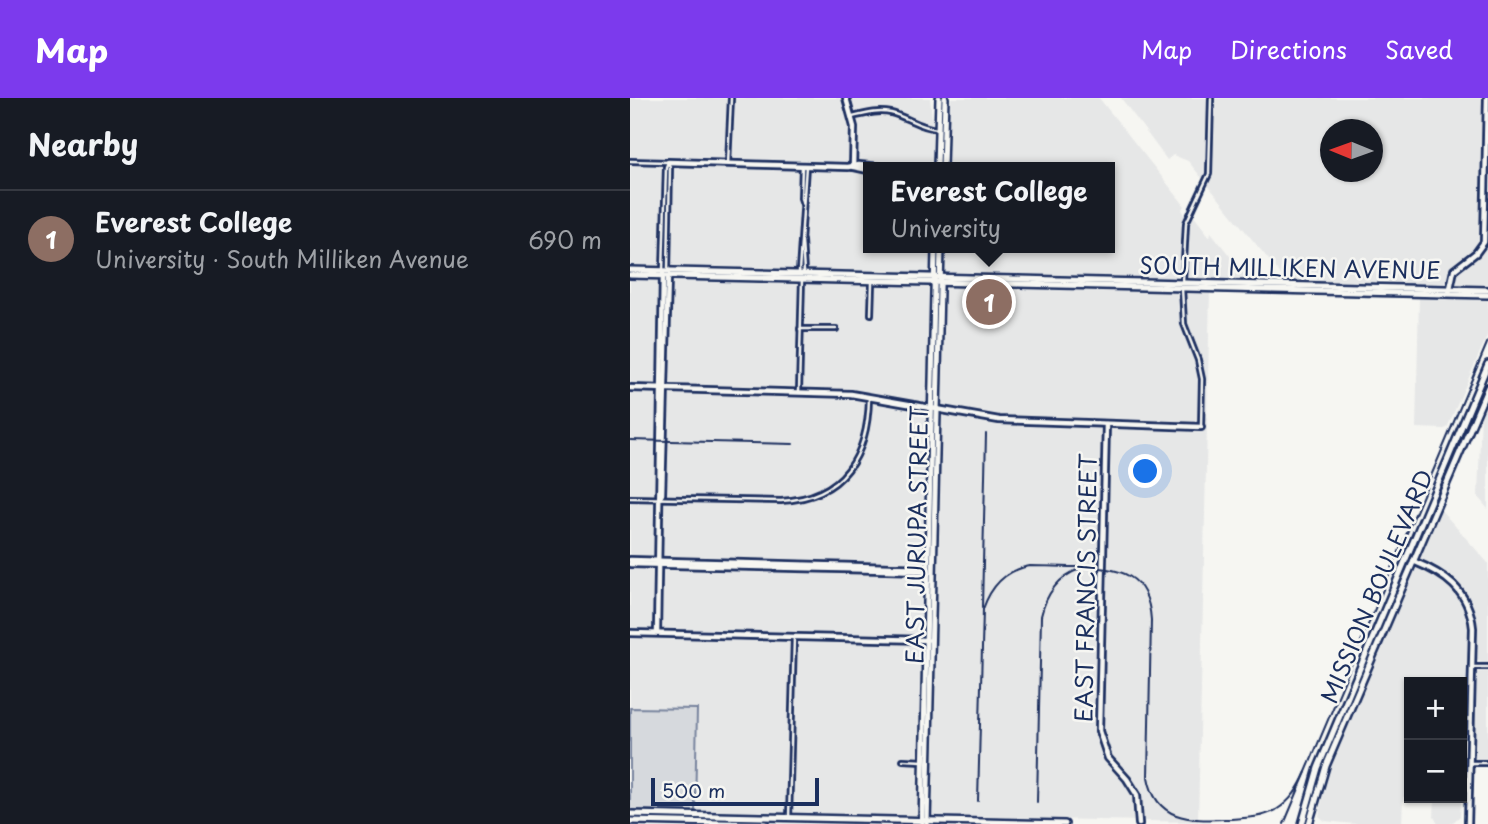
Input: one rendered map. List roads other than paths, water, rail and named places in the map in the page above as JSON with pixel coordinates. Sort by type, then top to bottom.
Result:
[{"type":"main road","points":[[937,162],[939,98]]},
{"type":"main road","points":[[943,162],[945,98]]},
{"type":"main road","name":"EAST JURUPA STREET","points":[[935,253],[938,280]]},
{"type":"main road","name":"EAST JURUPA STREET","points":[[924,823],[929,740],[929,570],[941,253]]},
{"type":"main road","name":"SOUTH MILLIKEN AVENUE","points":[[630,272],[1484,292]]},
{"type":"main road","name":"SOUTH MILLIKEN AVENUE","points":[[801,275],[872,280],[938,280]]},
{"type":"main road","name":"MISSION BOULEVARD","points":[[1309,824],[1326,766],[1488,364]]},
{"type":"main road","points":[[1436,488],[1488,372]]},
{"type":"main road","points":[[1481,403],[1488,380]]},
{"type":"main road","name":"MISSION BOULEVARD","points":[[1302,824],[1318,768],[1488,387]]},
{"type":"main road","name":"EAST JURUPA STREET","points":[[929,570],[934,408]]},
{"type":"main road","name":"EAST JURUPA STREET","points":[[924,823],[924,712],[928,640]]},
{"type":"main road","points":[[925,675],[926,697],[930,700]]},
{"type":"main road","points":[[924,712],[927,715],[929,740]]},
{"type":"main road","points":[[630,814],[924,823],[1065,824]]},
{"type":"main road","points":[[630,821],[766,824]]},
{"type":"street","points":[[729,164],[731,98]]},
{"type":"street","points":[[846,98],[852,117],[853,167]]},
{"type":"street","points":[[630,388],[869,396],[999,421],[1201,427],[1202,379],[1198,360],[1184,324],[1182,285],[1186,223],[1209,174],[1211,98]]},
{"type":"street","points":[[1449,291],[1454,270],[1476,253],[1485,237],[1487,98]]},
{"type":"street","points":[[852,117],[888,113],[924,128],[938,130]]},
{"type":"street","points":[[630,162],[863,169]]},
{"type":"street","points":[[657,633],[670,167],[668,162]]},
{"type":"street","points":[[853,167],[863,165]]},
{"type":"street","points":[[799,392],[804,166]]},
{"type":"street","points":[[872,280],[872,314]]},
{"type":"street","points":[[800,329],[836,329]]},
{"type":"street","points":[[630,498],[781,501],[800,499],[817,493],[841,477],[858,455],[868,428],[869,396]]},
{"type":"street","name":"EAST FRANCIS STREET","points":[[1106,424],[1099,731],[1108,758],[1127,779],[1137,796],[1139,824]]},
{"type":"street","points":[[911,567],[921,564],[928,551]]},
{"type":"street","points":[[1410,560],[1445,576],[1456,586],[1466,601],[1474,628],[1468,824]]},
{"type":"street","points":[[630,563],[911,567],[929,570]]},
{"type":"street","points":[[659,563],[929,570]]},
{"type":"street","points":[[630,633],[928,640]]},
{"type":"street","points":[[789,818],[794,637]]},
{"type":"street","points":[[1472,667],[1488,667]]},
{"type":"street","points":[[903,760],[923,761]]},
{"type":"street","points":[[1470,762],[1488,763]]},
{"type":"railway","points":[[1284,824],[1488,341]]},
{"type":"railway","points":[[982,607],[986,434]]},
{"type":"railway","points":[[630,440],[793,444]]},
{"type":"railway","points":[[978,801],[983,609],[990,593],[1001,580],[1014,571],[1030,566],[1107,569],[1129,576],[1144,592],[1151,620],[1148,777],[1152,792],[1168,811],[1178,816],[1202,819],[1265,815],[1290,798],[1306,772]]},
{"type":"railway","points":[[1037,802],[1041,616],[1054,587],[1066,576],[1080,569]]},
{"type":"place","name":"Everest College","points":[[989,302]]}]
